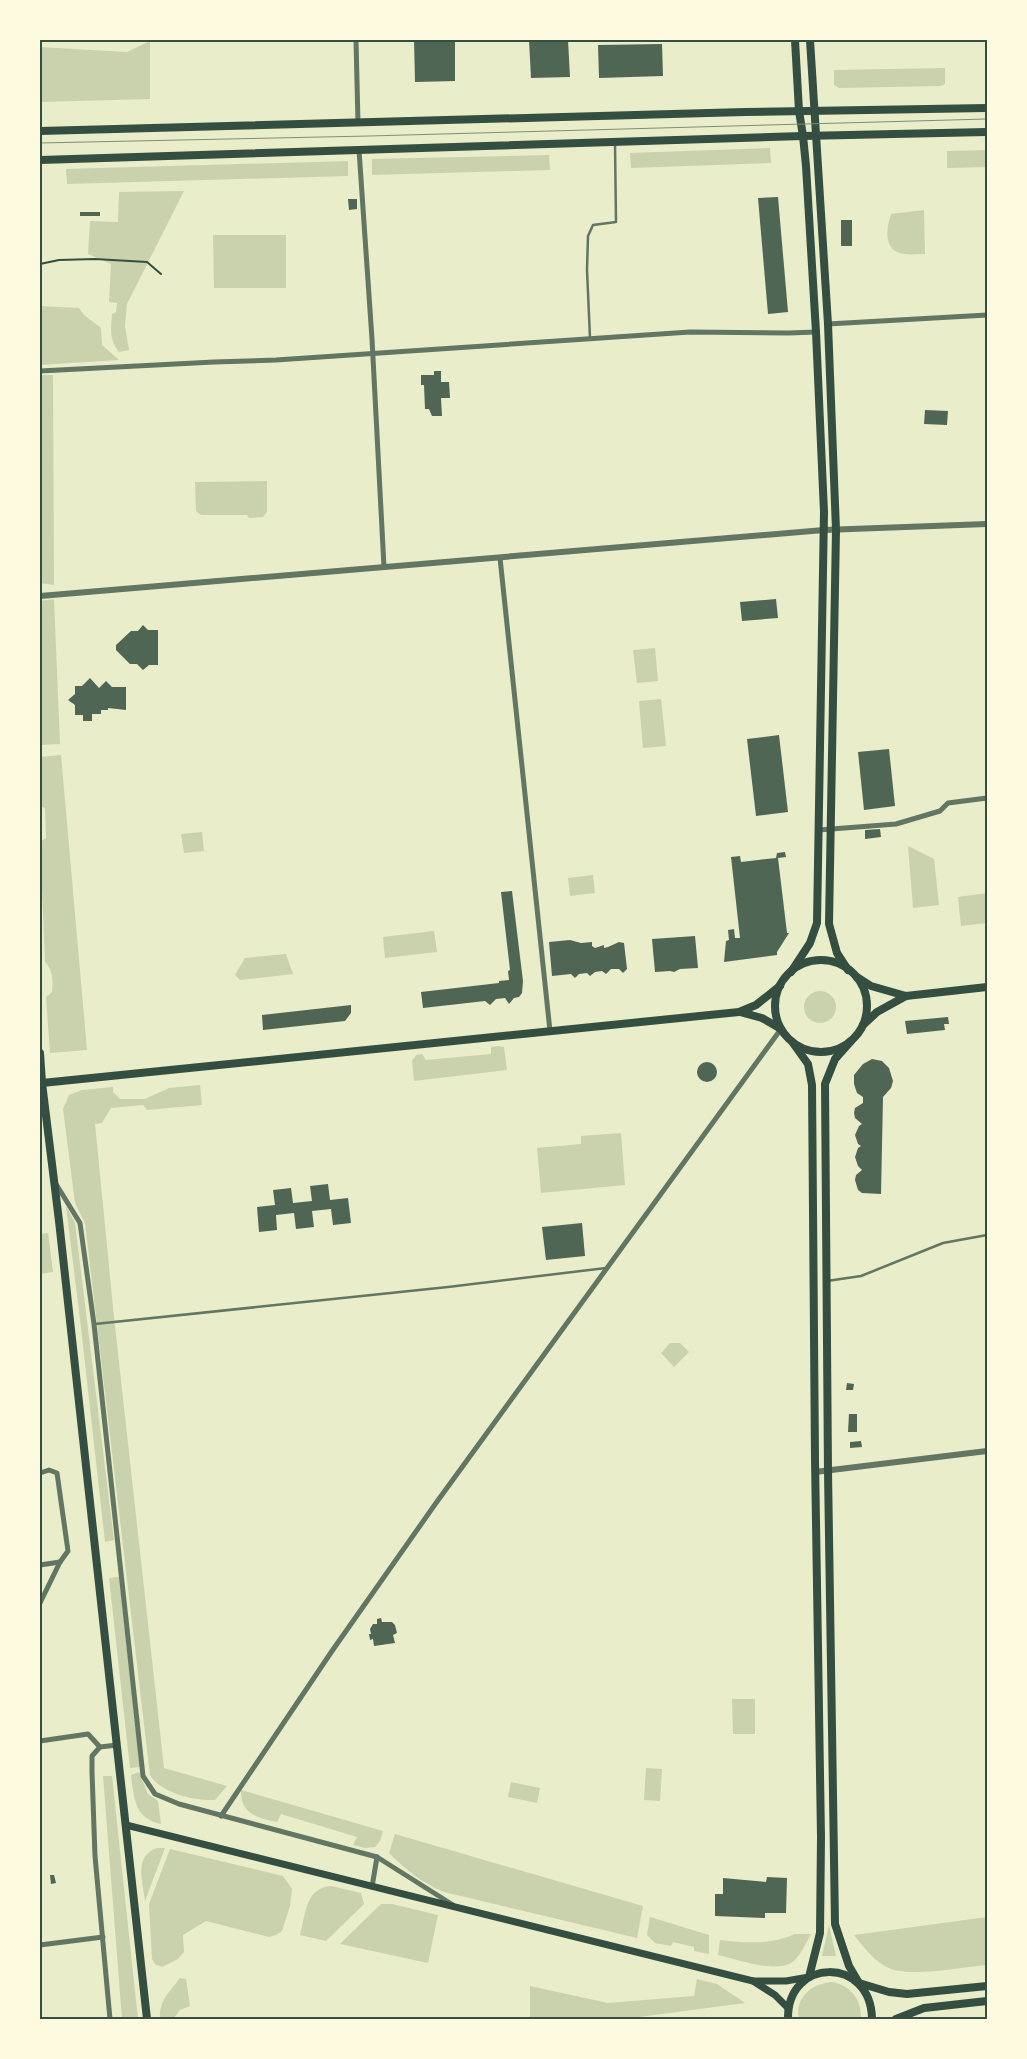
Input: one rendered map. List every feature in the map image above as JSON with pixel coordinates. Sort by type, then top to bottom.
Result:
[{"type":"main road","points":[[41,1083],[740,1012],[756,1005],[780,986],[810,944],[817,923],[820,830],[824,530],[816,332],[803,136],[798,111],[795,40]]},
{"type":"main road","points":[[810,40],[828,324],[836,530],[829,924],[837,953],[848,970]]},
{"type":"main road","points":[[40,131],[813,110],[987,108]]},
{"type":"main road","points":[[40,160],[987,132]]},
{"type":"main road","points":[[790,972],[806,963],[815,961],[832,962],[848,970],[871,986],[906,996],[987,987]]},
{"type":"main road","points":[[855,976],[864,992],[866,1000],[862,1026]]},
{"type":"main road","points":[[780,986],[775,1008],[781,1029]]},
{"type":"main road","points":[[872,2019],[872,2006],[867,1993],[849,1966],[835,1924],[828,1470],[825,1084],[835,1059],[862,1026],[877,1012],[906,996]]},
{"type":"main road","points":[[740,1012],[762,1018],[781,1029],[808,1064],[812,1085],[815,1472],[821,1837],[820,1933],[809,1977],[799,1985],[792,1996],[788,2008],[788,2019]]},
{"type":"main road","points":[[793,1043],[801,1048],[818,1052],[836,1050],[851,1041]]},
{"type":"main road","points":[[40,1054],[41,1083],[54,1180],[147,2019]]},
{"type":"main road","points":[[126,1825],[753,1981],[786,1981],[809,1977],[821,1972],[835,1972],[848,1975],[859,1983],[889,1992],[906,1994],[987,1986]]},
{"type":"main road","points":[[753,1981],[775,1995],[788,2008]]},
{"type":"main road","points":[[896,2019],[924,2008],[987,2001]]},
{"type":"street","points":[[356,40],[358,123]]},
{"type":"street","points":[[359,150],[384,567]]},
{"type":"street","points":[[828,324],[987,315]]},
{"type":"street","points":[[40,372],[372,354],[690,332],[816,332]]},
{"type":"street","points":[[40,596],[824,530],[987,524]]},
{"type":"street","points":[[500,558],[550,1032]]},
{"type":"street","points":[[820,830],[896,824],[940,811],[948,803],[987,798]]},
{"type":"street","points":[[221,1816],[332,1651],[436,1502],[781,1029]]},
{"type":"street","points":[[54,1180],[80,1223],[94,1324],[143,1776],[155,1794],[179,1804],[378,1857],[460,1909]]},
{"type":"street","points":[[815,1472],[987,1451]]},
{"type":"street","points":[[40,1473],[49,1470],[56,1473],[68,1551],[60,1562],[40,1603]]},
{"type":"street","points":[[40,1565],[60,1562]]},
{"type":"street","points":[[40,1741],[88,1734],[100,1747]]},
{"type":"street","points":[[110,2019],[96,1856],[92,1756],[100,1747],[117,1744]]},
{"type":"street","points":[[372,1887],[378,1857]]},
{"type":"street","points":[[40,1944],[103,1937]]},
{"type":"lane","points":[[590,338],[587,270],[588,236],[593,225],[616,222],[615,142]]},
{"type":"lane","points":[[826,1281],[861,1276],[943,1244],[987,1235]]},
{"type":"lane","points":[[94,1324],[448,1287],[608,1268]]},
{"type":"path","points":[[40,264],[59,260],[95,259],[146,262],[161,274]]},
{"type":"green space","points":[[150,41],[150,99],[40,102],[40,47],[127,52]]},
{"type":"green space","points":[[945,68],[945,84],[940,86],[839,88],[834,85],[834,70]]},
{"type":"green space","points":[[770,148],[771,163],[631,168],[630,153]]},
{"type":"green space","points":[[987,150],[987,167],[947,168],[947,151]]},
{"type":"green space","points":[[549,155],[550,170],[372,175],[372,159]]},
{"type":"green space","points":[[348,161],[348,176],[67,184],[66,169]]},
{"type":"green space","points":[[184,191],[127,304],[125,326],[129,350],[119,352],[111,334],[112,314],[116,312],[117,303],[109,302],[111,264],[88,254],[90,221],[118,222],[119,192]]},
{"type":"green space","points":[[924,210],[925,254],[904,254],[892,249],[887,232],[891,214]]},
{"type":"green space","points":[[213,235],[286,235],[286,288],[214,288]]},
{"type":"green space","points":[[40,306],[79,308],[84,315],[101,328],[102,345],[119,360],[40,365]]},
{"type":"green space","points":[[40,375],[53,375],[54,585],[40,583]]},
{"type":"green space","points":[[267,481],[267,512],[263,517],[201,515],[196,511],[195,482]]},
{"type":"green space","points":[[54,599],[60,744],[40,745],[40,601]]},
{"type":"green space","points":[[655,648],[658,681],[637,683],[633,650]]},
{"type":"green space","points":[[661,699],[666,746],[643,748],[639,701]]},
{"type":"green space","points":[[61,755],[87,1050],[50,1053],[46,997],[52,992],[52,980],[50,969],[45,962],[40,842],[46,838],[45,808],[40,806],[40,757]]},
{"type":"green space","points":[[202,832],[204,851],[184,853],[181,834]]},
{"type":"green space","points":[[908,846],[934,859],[939,905],[913,908]]},
{"type":"green space","points":[[593,875],[595,893],[570,896],[568,878]]},
{"type":"green space","points":[[987,893],[987,923],[961,926],[958,897]]},
{"type":"green space","points":[[434,931],[437,952],[385,958],[383,937]]},
{"type":"green space","points":[[286,954],[293,974],[240,980],[235,975],[245,958]]},
{"type":"green space","points":[[820,991],[831,996],[836,1007],[831,1018],[820,1023],[809,1018],[804,1007],[809,996]]},
{"type":"green space","points":[[491,1047],[504,1047],[507,1070],[414,1081],[412,1061],[416,1055],[422,1054],[426,1060],[491,1054]]},
{"type":"green space","points":[[200,1085],[202,1105],[147,1110],[143,1105],[111,1108],[102,1123],[95,1124],[114,1317],[164,1768],[227,1786],[215,1800],[179,1795],[162,1787],[150,1775],[85,1223],[75,1203],[63,1109],[69,1095],[82,1090],[113,1087],[113,1092],[120,1099],[145,1099],[169,1088]]},
{"type":"green space","points":[[621,1133],[625,1185],[541,1193],[537,1148],[581,1144],[581,1136]]},
{"type":"green space","points":[[66,1206],[75,1223],[114,1540],[105,1542],[80,1319]]},
{"type":"green space","points":[[48,1233],[53,1272],[40,1274],[40,1234]]},
{"type":"green space","points":[[670,1343],[680,1343],[689,1352],[674,1367],[661,1353]]},
{"type":"green space","points":[[119,1577],[140,1767],[130,1768],[109,1578]]},
{"type":"green space","points":[[732,1699],[755,1699],[755,1734],[733,1734]]},
{"type":"green space","points":[[646,1768],[662,1769],[660,1801],[644,1800]]},
{"type":"green space","points":[[139,1772],[148,1794],[158,1801],[161,1824],[145,1817],[137,1806],[131,1775]]},
{"type":"green space","points":[[103,1776],[112,1776],[138,2019],[122,2019]]},
{"type":"green space","points":[[511,1782],[540,1788],[537,1803],[508,1797]]},
{"type":"green space","points":[[241,1790],[383,1831],[380,1841],[375,1847],[365,1848],[353,1845],[357,1837],[281,1814],[277,1822],[263,1819],[251,1813],[243,1804]]},
{"type":"green space","points":[[395,1834],[643,1906],[637,1938],[444,1892],[414,1875],[389,1853]]},
{"type":"green space","points":[[157,1848],[165,1848],[145,1901],[141,1870],[142,1863],[150,1852]]},
{"type":"green space","points":[[170,1849],[283,1876],[292,1889],[290,1906],[282,1931],[269,1937],[206,1921],[183,1935],[184,1952],[178,1959],[162,1967],[155,1964],[152,1959],[149,1904]]},
{"type":"green space","points":[[331,1886],[361,1893],[364,1904],[326,1941],[300,1935],[311,1897],[322,1888]]},
{"type":"green space","points":[[381,1904],[392,1904],[438,1915],[428,1963],[340,1944]]},
{"type":"green space","points":[[650,1917],[709,1935],[709,1954],[694,1951],[694,1947],[673,1942],[671,1946],[655,1943],[647,1935]]},
{"type":"green space","points":[[987,1917],[987,1965],[925,1972],[891,1969],[880,1963],[870,1954],[854,1935]]},
{"type":"green space","points":[[829,1925],[836,1956],[822,1956]]},
{"type":"green space","points":[[795,1934],[811,1934],[797,1957],[791,1963],[784,1966],[766,1966],[718,1955],[720,1940],[767,1942]]},
{"type":"green space","points":[[180,1978],[186,1979],[190,2006],[180,2010],[173,2019],[160,2019],[163,2002]]},
{"type":"green space","points":[[697,1979],[717,1984],[745,2003],[624,2019],[530,2019],[530,1986],[608,2003],[694,1996]]},
{"type":"green space","points":[[833,1982],[845,1987],[854,1995],[859,2005],[861,2019],[799,2019],[799,2004],[802,1998],[812,1988]]},
{"type":"building","points":[[414,40],[455,40],[455,81],[415,82]]},
{"type":"building","points":[[529,40],[568,40],[570,77],[531,78]]},
{"type":"building","points":[[662,44],[663,76],[599,78],[598,45]]},
{"type":"building","points":[[778,197],[788,312],[768,314],[758,198]]},
{"type":"building","points":[[348,199],[357,199],[357,209],[349,210]]},
{"type":"building","points":[[80,212],[100,212],[100,216],[80,216]]},
{"type":"building","points":[[841,220],[852,220],[852,246],[841,246]]},
{"type":"building","points":[[434,371],[441,371],[441,382],[449,382],[450,398],[441,398],[442,416],[432,416],[429,409],[425,409],[424,385],[421,385],[421,375],[434,375]]},
{"type":"building","points":[[925,410],[948,411],[947,425],[924,424]]},
{"type":"building","points":[[776,599],[778,618],[742,621],[740,602]]},
{"type":"building","points":[[143,625],[148,630],[158,630],[158,665],[149,665],[143,670],[137,664],[130,664],[116,650],[116,645],[131,631],[138,631]]},
{"type":"building","points":[[90,678],[99,688],[106,681],[112,687],[126,687],[126,710],[108,708],[108,710],[101,710],[101,714],[92,714],[92,721],[83,721],[83,715],[75,715],[75,705],[68,700],[75,694],[75,686],[82,686]]},
{"type":"building","points":[[779,735],[788,812],[756,816],[747,739]]},
{"type":"building","points":[[889,749],[895,806],[864,810],[858,752]]},
{"type":"building","points":[[880,829],[881,837],[865,839],[865,830]]},
{"type":"building","points":[[785,852],[786,857],[778,858],[787,933],[789,933],[777,955],[724,962],[726,941],[729,940],[728,930],[734,929],[735,938],[740,938],[731,857],[740,856],[741,862],[776,858],[777,853]]},
{"type":"building","points":[[512,891],[523,981],[522,993],[519,997],[514,998],[509,1004],[505,998],[496,999],[490,1005],[485,1001],[423,1008],[421,992],[499,983],[499,981],[509,980],[508,971],[510,970],[501,892]]},
{"type":"building","points":[[695,936],[698,968],[680,969],[674,972],[655,972],[652,939]]},
{"type":"building","points":[[570,940],[581,943],[592,942],[592,946],[595,948],[604,945],[604,948],[608,947],[619,942],[624,943],[627,969],[623,973],[619,969],[611,969],[606,974],[602,971],[595,972],[590,976],[587,973],[579,974],[575,978],[571,974],[552,976],[549,942]]},
{"type":"building","points":[[351,1005],[351,1013],[345,1021],[263,1030],[262,1015]]},
{"type":"building","points":[[948,1017],[949,1024],[944,1024],[945,1030],[907,1034],[905,1021]]},
{"type":"building","points":[[872,1059],[882,1061],[889,1068],[893,1081],[891,1088],[883,1097],[881,1194],[862,1193],[858,1190],[855,1180],[856,1175],[862,1170],[858,1166],[855,1157],[858,1148],[861,1146],[858,1144],[855,1135],[862,1124],[855,1118],[854,1113],[855,1108],[863,1103],[863,1097],[857,1093],[854,1075],[863,1064]]},
{"type":"building","points":[[707,1062],[714,1065],[717,1072],[714,1079],[707,1082],[700,1079],[697,1072],[700,1065]]},
{"type":"building","points":[[328,1184],[330,1200],[348,1198],[351,1223],[333,1225],[331,1209],[312,1211],[314,1227],[296,1229],[294,1213],[276,1215],[277,1230],[259,1232],[257,1207],[275,1205],[273,1190],[291,1188],[293,1203],[312,1201],[310,1186]]},
{"type":"building","points":[[582,1223],[585,1256],[546,1260],[542,1227]]},
{"type":"building","points":[[847,1383],[854,1384],[853,1390],[846,1390]]},
{"type":"building","points":[[849,1414],[857,1414],[857,1432],[848,1432]]},
{"type":"building","points":[[861,1441],[862,1447],[850,1448],[850,1442]]},
{"type":"building","points":[[381,1618],[382,1622],[392,1622],[395,1625],[397,1633],[393,1635],[395,1643],[374,1646],[373,1639],[370,1640],[370,1629],[373,1624],[377,1624],[377,1619]]},
{"type":"building","points":[[50,1875],[54,1875],[56,1883],[51,1884]]},
{"type":"building","points":[[767,1877],[787,1878],[786,1913],[765,1913],[765,1918],[715,1916],[715,1894],[723,1894],[723,1878],[766,1882]]},
{"type":"tram line","points":[[40,143],[987,119]]}]
